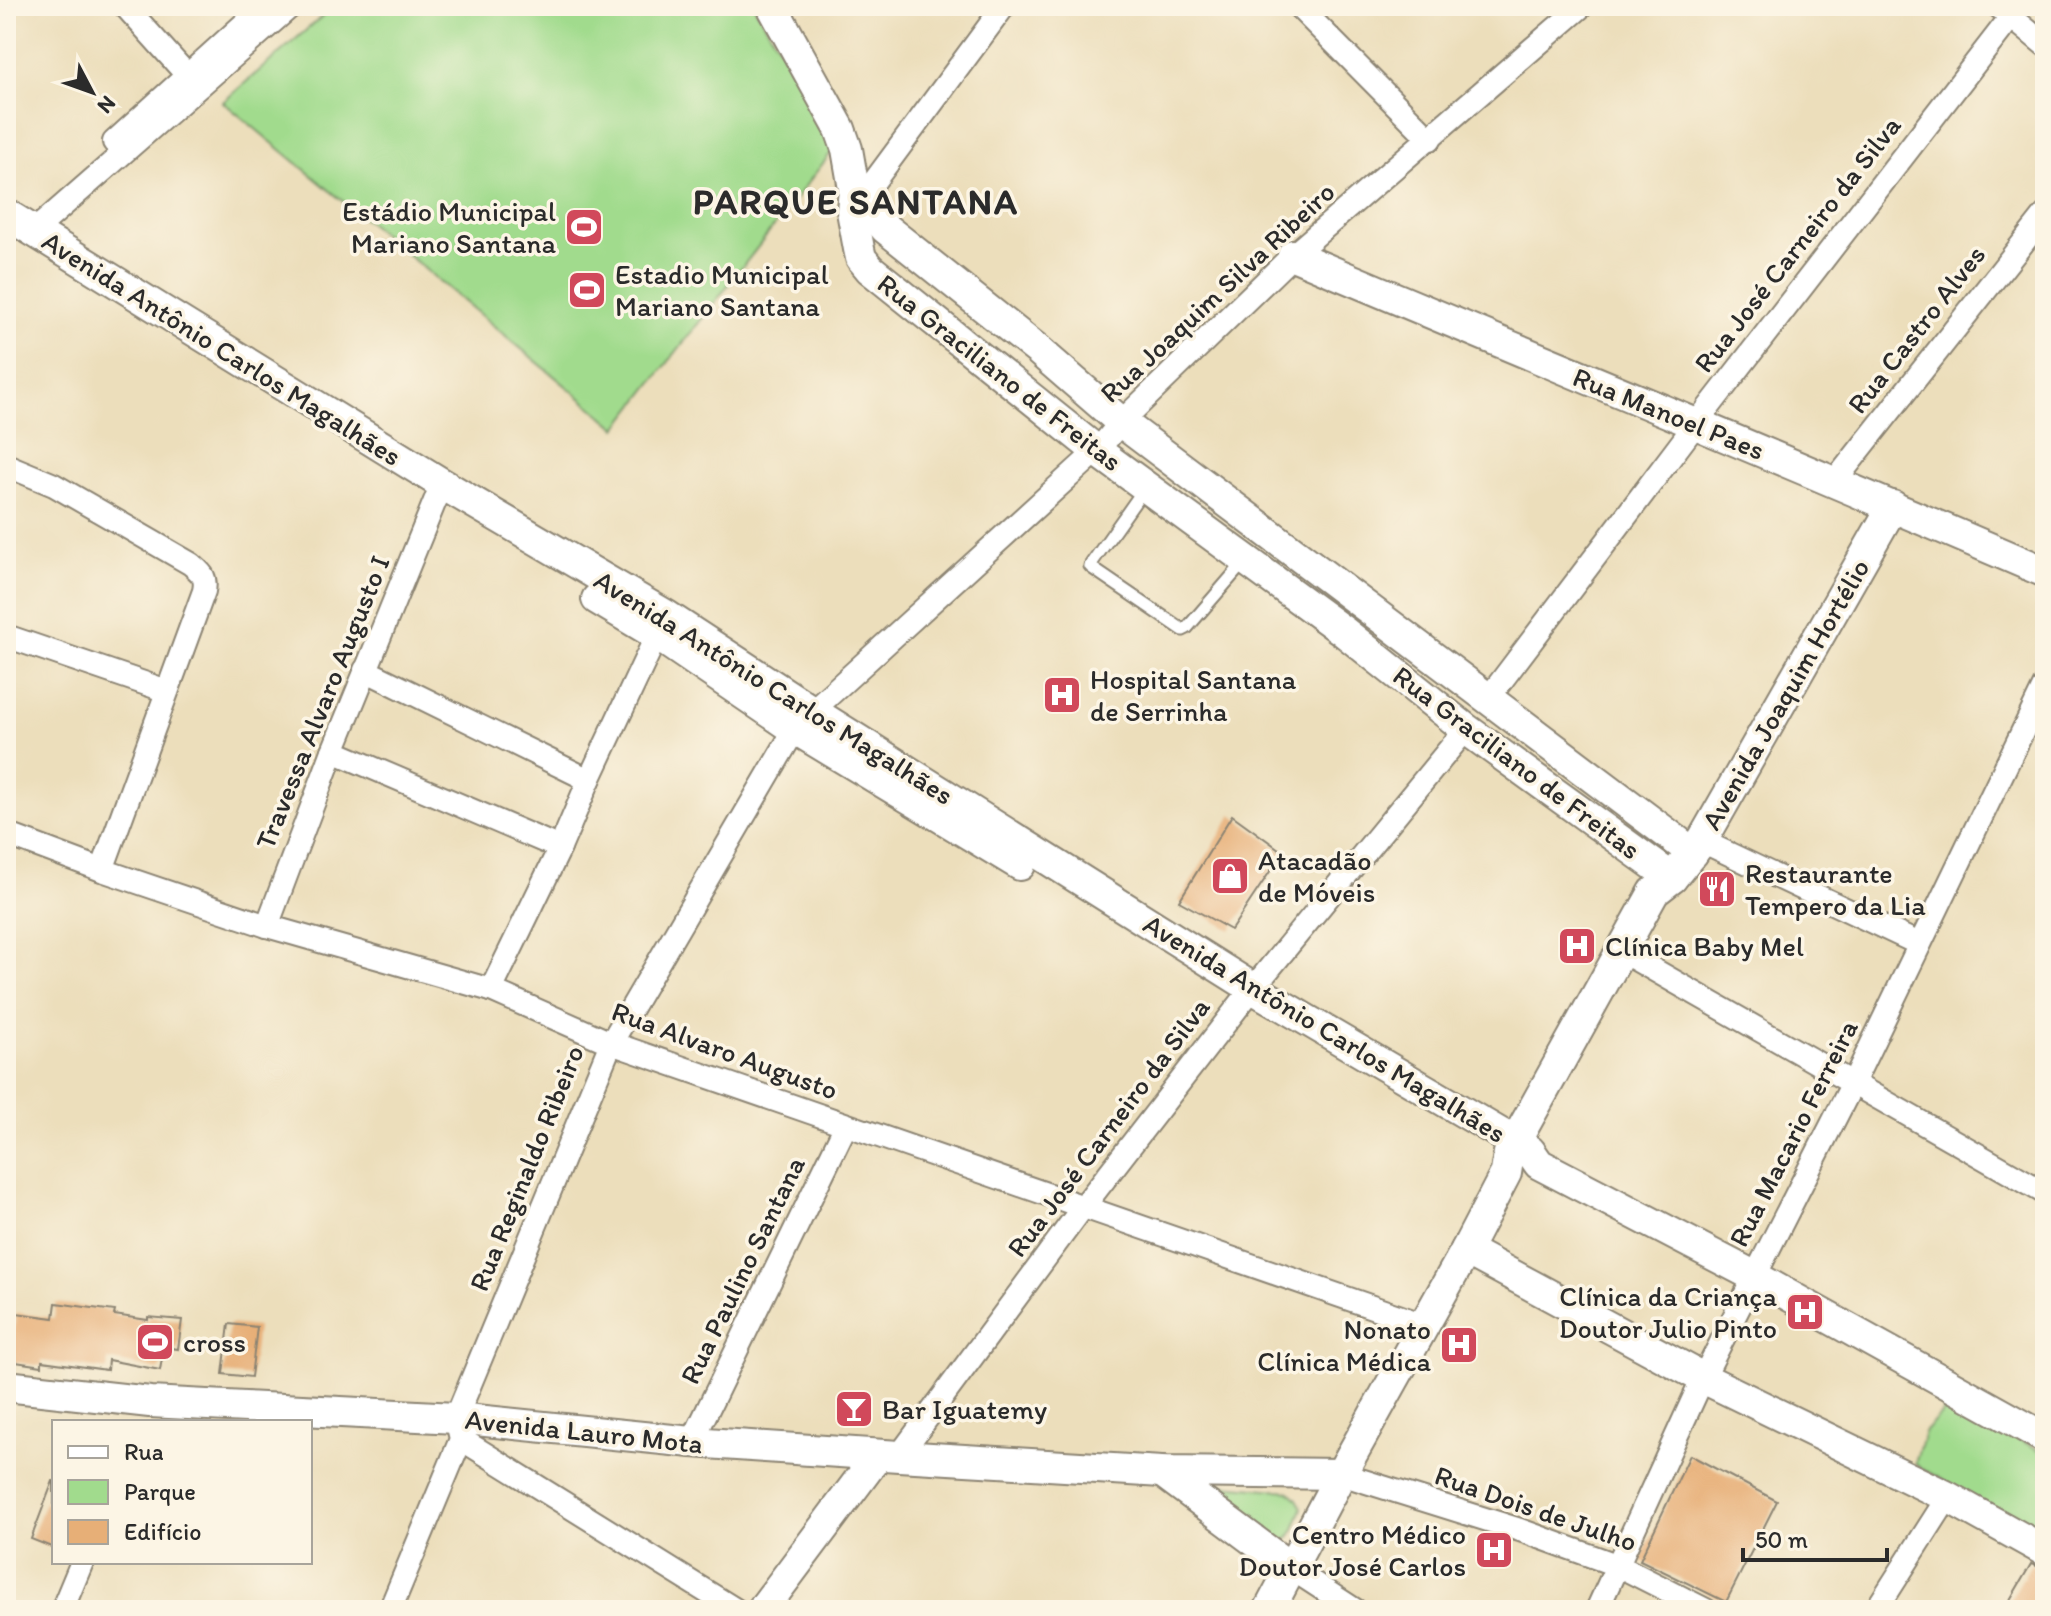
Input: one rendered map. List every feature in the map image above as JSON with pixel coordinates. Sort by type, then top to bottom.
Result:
[{"type":"street","points":[[125,6],[187,75]]},
{"type":"street","points":[[19,229],[264,6]]},
{"type":"street","points":[[19,229],[291,6]]},
{"type":"street","points":[[772,6],[840,129],[856,199]]},
{"type":"street","points":[[856,199],[1004,6]]},
{"type":"street","points":[[1298,6],[1430,139]]},
{"type":"street","name":"Rua Joaquim Silva Ribeiro","points":[[804,720],[1097,451],[1121,422],[1293,255],[1582,6]]},
{"type":"street","points":[[2005,11],[2045,45]]},
{"type":"street","name":"Rua José Carneiro da Silva","points":[[1487,700],[2005,11]]},
{"type":"street","name":"Rua Graciliano de Freitas","points":[[856,199],[885,228],[1038,350],[1121,422],[1487,700],[1697,847]]},
{"type":"street","name":"Rua Graciliano de Freitas","points":[[856,199],[861,258],[870,269],[1097,451],[1343,631],[1466,729],[1672,878]]},
{"type":"street","name":"Rua Castro Alves","points":[[1835,481],[2045,215]]},
{"type":"street","name":"Avenida Antônio Carlos Magalhães","points":[[19,229],[439,493],[662,625],[804,720],[1247,996],[1520,1157],[1754,1276],[2045,1438]]},
{"type":"street","name":"Rua Manoel Paes","points":[[1293,255],[2045,572]]},
{"type":"street","points":[[6,465],[54,485],[177,556],[201,573],[206,582],[102,870]]},
{"type":"street","name":"Travessa Alvaro Augusto I","points":[[267,926],[365,670],[439,493]]},
{"type":"street","name":"Avenida Joaquim Hortélio","points":[[1269,1610],[1341,1474],[1520,1157],[1629,955],[1668,901],[1672,878],[1697,847],[1893,506]]},
{"type":"street","points":[[491,990],[662,625]]},
{"type":"street","points":[[6,636],[167,691]]},
{"type":"street","points":[[365,670],[589,780]]},
{"type":"street","name":"Rua Macario Ferreira","points":[[1597,1610],[1703,1378],[1853,1083],[2045,685]]},
{"type":"street","name":"Rua Reginaldo Ribeiro","points":[[390,1610],[458,1428],[611,1043],[804,720]]},
{"type":"street","name":"Rua José Carneiro da Silva","points":[[888,1455],[1247,996],[1466,729]]},
{"type":"street","points":[[333,751],[560,848]]},
{"type":"street","name":"Rua Alvaro Augusto","points":[[6,834],[267,926],[491,990],[611,1043],[1424,1325]]},
{"type":"street","points":[[1697,847],[1919,944]]},
{"type":"street","points":[[1629,955],[2045,1193]]},
{"type":"street","name":"Rua Paulino Santana","points":[[692,1442],[846,1125]]},
{"type":"street","points":[[1466,1250],[1703,1378],[1907,1476],[2045,1551]]},
{"type":"street","name":"Avenida Lauro Mota","points":[[6,1386],[146,1412],[302,1420]]},
{"type":"street","name":"Avenida Lauro Mota","points":[[312,1421],[1162,1472],[1341,1474]]},
{"type":"street","points":[[458,1428],[736,1610]]},
{"type":"street","points":[[762,1610],[888,1455]]},
{"type":"street","points":[[1162,1472],[1292,1569],[1355,1610]]},
{"type":"street","name":"Rua Dois de Julho","points":[[1341,1474],[1520,1530],[1619,1566],[1706,1610]]},
{"type":"street","points":[[1876,1610],[1948,1497]]},
{"type":"street","points":[[62,1610],[81,1564]]},
{"type":"lane","points":[[1146,486],[1091,564],[1092,568],[1183,630],[1246,560]]},
{"type":"green space","name":"Estadio Municipal Mariano Santana","points":[[334,6],[754,6],[831,133],[831,153],[617,428],[223,102]]},
{"type":"green space","points":[[1951,1404],[2045,1453],[2045,1540],[1915,1464],[1924,1432]]},
{"type":"green space","points":[[1191,1482],[1289,1491],[1302,1508],[1292,1533],[1281,1543]]},
{"type":"building","name":"Atacadão de Móveis","points":[[1232,815],[1283,852],[1231,930],[1179,901]]},
{"type":"building","points":[[56,1303],[115,1311],[114,1315],[148,1320],[148,1317],[182,1320],[178,1349],[164,1347],[160,1370],[108,1360],[107,1370],[42,1361],[42,1366],[9,1361],[17,1313],[54,1318]]},
{"type":"building","points":[[229,1324],[257,1327],[251,1377],[223,1374]]},
{"type":"building","points":[[1690,1455],[1777,1501],[1726,1602],[1640,1560]]},
{"type":"building","points":[[52,1484],[52,1547],[31,1539]]},
{"type":"building","points":[[2031,1564],[2045,1569],[2045,1601],[2039,1610],[2004,1610]]},
{"type":"place","name":"Estádio Municipal Mariano Santana","points":[[584,227]]},
{"type":"place","name":"Estadio Municipal Mariano Santana","points":[[587,290]]},
{"type":"place","name":"Hospital Santana de Serrinha","points":[[1062,695]]},
{"type":"place","name":"Atacadão de Móveis","points":[[1230,876]]},
{"type":"place","name":"Restaurante Tempero da Lia","points":[[1717,889]]},
{"type":"place","name":"Clínica Baby Mel","points":[[1577,946]]},
{"type":"place","name":"Clínica da Criança Doutor Julio Pinto","points":[[1805,1312]]},
{"type":"place","name":"cross","points":[[155,1342]]},
{"type":"place","name":"Nonato Clínica Médica","points":[[1459,1345]]},
{"type":"place","name":"Bar Iguatemy","points":[[854,1409]]},
{"type":"place","name":"Centro Médico Doutor José Carlos","points":[[1494,1550]]},
{"type":"district","name":"PARQUE SANTANA","points":[[856,201]]}]
